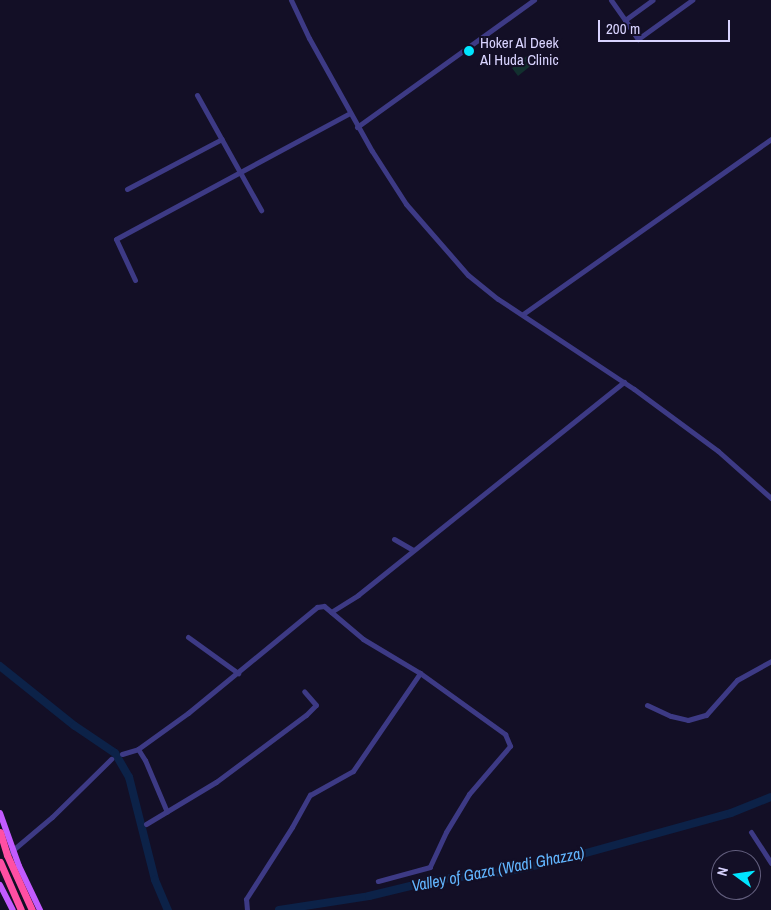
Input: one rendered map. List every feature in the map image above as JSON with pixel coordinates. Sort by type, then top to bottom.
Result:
[{"type":"highway","points":[[0,832],[7,855],[32,910]]},
{"type":"highway","points":[[0,862],[21,910]]},
{"type":"main road","points":[[0,813],[29,888],[40,910]]},
{"type":"main road","points":[[0,885],[13,910]]},
{"type":"street","points":[[291,0],[357,127],[406,204],[438,243],[478,284],[624,382],[718,451],[771,498]]},
{"type":"street","points":[[357,127],[534,0]]},
{"type":"street","points":[[611,0],[638,39],[692,0]]},
{"type":"street","points":[[625,20],[652,0]]},
{"type":"street","points":[[197,95],[261,210]]},
{"type":"street","points":[[135,280],[116,239],[350,113]]},
{"type":"street","points":[[127,189],[222,139]]},
{"type":"street","points":[[523,314],[771,139]]},
{"type":"street","points":[[331,612],[358,596],[624,382]]},
{"type":"street","points":[[394,539],[413,550]]},
{"type":"street","points":[[122,754],[138,749],[238,673],[317,607],[324,606],[363,640],[420,674],[506,734],[510,746],[469,794],[446,832],[430,866],[378,881]]},
{"type":"street","points":[[188,637],[238,673]]},
{"type":"street","points":[[647,704],[671,716],[688,720],[706,715],[737,680],[771,661]]},
{"type":"street","points":[[248,910],[246,898],[292,827],[310,795],[353,771],[420,674]]},
{"type":"street","points":[[146,824],[216,782],[306,715],[316,705],[304,691]]},
{"type":"street","points":[[138,749],[145,760],[167,812]]},
{"type":"street","points":[[7,855],[52,817],[111,759]]},
{"type":"street","points":[[751,832],[771,863]]},
{"type":"green space","points":[[527,56],[533,64],[518,76],[512,68]]},
{"type":"waterway","name":"Valley of Gaza (Wadi Ghazza)","points":[[0,666],[75,726],[115,753],[129,777],[155,880],[168,910]]},
{"type":"waterway","name":"Valley of Gaza (Wadi Ghazza)","points":[[279,910],[369,896],[435,880],[509,871],[557,861],[731,813],[771,797]]},
{"type":"place","name":"Hoker Al Deek Al Huda Clinic","points":[[469,51]]}]
